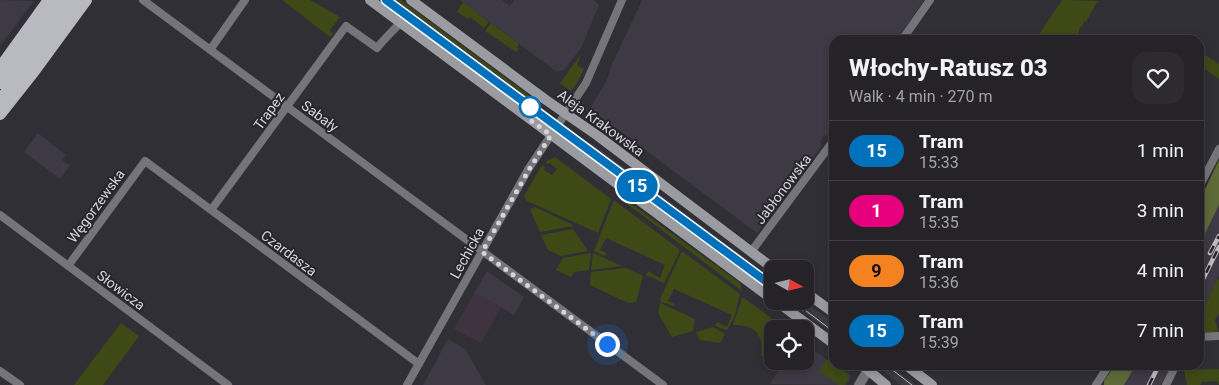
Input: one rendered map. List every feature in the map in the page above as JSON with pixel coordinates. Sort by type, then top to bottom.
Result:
[{"type":"main road","points":[[2,61],[49,0]]},
{"type":"main road","points":[[0,101],[60,0]]},
{"type":"main road","points":[[0,83],[73,0]]},
{"type":"main road","points":[[0,114],[86,0]]},
{"type":"main road","points":[[370,0],[764,293]]},
{"type":"main road","name":"Aleja Krakowska","points":[[411,0],[764,262]]},
{"type":"main road","points":[[814,299],[829,309]]},
{"type":"main road","points":[[788,310],[829,340]]},
{"type":"main road","points":[[870,370],[886,385]]},
{"type":"main road","points":[[908,370],[917,374]]},
{"type":"main road","points":[[912,370],[932,385]]},
{"type":"street","name":"Sabały","points":[[143,0],[663,385]]},
{"type":"street","points":[[210,50],[244,0]]},
{"type":"street","name":"Lechicka","points":[[407,385],[530,168],[593,69],[622,0]]},
{"type":"street","points":[[906,35],[930,0]]},
{"type":"street","name":"Trapez","points":[[211,210],[346,26],[377,48],[400,22]]},
{"type":"street","name":"Jabłonowska","points":[[751,252],[829,147]]},
{"type":"street","points":[[1204,178],[1219,149]]},
{"type":"street","name":"Czardasza","points":[[145,161],[419,364]]},
{"type":"street","name":"Węgorzewska","points":[[68,266],[145,161]]},
{"type":"street","name":"Słowicza","points":[[0,215],[228,385]]},
{"type":"street","points":[[1204,337],[1219,336]]},
{"type":"street","points":[[0,370],[20,385]]},
{"type":"street","points":[[859,385],[866,370]]},
{"type":"street","points":[[1096,385],[1106,370]]},
{"type":"street","points":[[1166,385],[1174,370]]},
{"type":"shaded area","points":[[0,0],[34,1],[0,46]]},
{"type":"shaded area","points":[[384,0],[397,0],[539,105],[534,111]]},
{"type":"shaded area","points":[[460,0],[502,0],[510,6],[514,0],[593,0],[599,5],[581,48],[564,70],[557,72]]},
{"type":"shaded area","points":[[642,0],[924,0],[900,35],[829,35],[829,137],[825,135],[820,141],[822,146],[757,233],[590,109],[605,83]]},
{"type":"shaded area","points":[[38,133],[66,155],[62,160],[70,166],[60,179],[24,152]]},
{"type":"shaded area","points":[[590,142],[764,272],[764,283],[585,148]]},
{"type":"shaded area","points":[[1219,205],[1219,275],[1204,309],[1204,236]]},
{"type":"shaded area","points":[[487,271],[524,297],[514,315],[475,292]]},
{"type":"shaded area","points":[[475,292],[501,307],[481,343],[454,329]]},
{"type":"shaded area","points":[[814,308],[829,319],[829,331],[801,310],[814,310]]},
{"type":"shaded area","points":[[448,339],[465,349],[486,385],[423,385]]},
{"type":"shaded area","points":[[814,350],[829,361],[829,370],[841,370],[851,377],[846,385],[770,384],[779,370],[814,370]]},
{"type":"shaded area","points":[[882,370],[896,370],[916,385],[901,385]]},
{"type":"shaded area","points":[[1133,370],[1169,370],[1161,385],[1124,385]]},
{"type":"green space","points":[[282,0],[310,0],[340,17],[330,30],[333,34],[330,37]]},
{"type":"green space","points":[[381,0],[384,0],[474,67],[473,69]]},
{"type":"green space","points":[[397,0],[401,0],[540,104],[539,106]]},
{"type":"green space","points":[[1062,0],[1100,1],[1097,2],[1083,26],[1080,27],[1078,34],[1038,35]]},
{"type":"green space","points":[[463,2],[489,22],[484,28],[470,17],[468,19],[457,12]]},
{"type":"green space","points":[[491,23],[519,44],[517,47],[519,49],[516,52],[485,31]]},
{"type":"green space","points":[[581,54],[577,65],[584,69],[571,91],[560,83]]},
{"type":"green space","points":[[1204,54],[1219,64],[1219,79],[1204,68]]},
{"type":"green space","points":[[555,157],[611,199],[598,233],[527,201],[524,196],[542,165],[545,167],[544,170],[552,175],[557,169],[550,163],[545,162]]},
{"type":"green space","points":[[1219,160],[1219,205],[1204,236],[1204,192]]},
{"type":"green space","points":[[618,197],[636,207],[740,283],[742,291]]},
{"type":"green space","points":[[615,201],[679,249],[679,253],[664,283],[646,275],[648,271],[660,278],[665,265],[606,238],[600,250],[606,253],[606,255],[604,256],[594,251]]},
{"type":"green space","points":[[535,207],[573,226],[540,232],[530,209]]},
{"type":"green space","points":[[573,229],[588,251],[561,256],[548,250],[541,235]]},
{"type":"green space","points":[[683,252],[740,294],[734,318],[727,330],[715,326],[717,322],[727,327],[732,315],[674,289],[668,301],[675,304],[674,306],[661,302],[660,299]]},
{"type":"green space","points":[[591,253],[589,270],[574,272],[571,277],[556,270],[563,258]]},
{"type":"green space","points":[[593,253],[622,266],[591,270]]},
{"type":"green space","points":[[626,268],[643,276],[636,302],[628,303],[590,285],[591,272]]},
{"type":"green space","points":[[1217,279],[1219,280],[1219,314],[1215,320],[1219,334],[1204,335],[1204,309]]},
{"type":"green space","points":[[742,298],[774,320],[764,320],[764,357],[761,355],[761,341],[756,332],[747,327],[733,325]]},
{"type":"green space","points":[[660,303],[695,319],[693,331],[672,337],[658,313]]},
{"type":"green space","points":[[121,323],[139,336],[103,385],[74,385]]},
{"type":"green space","points":[[713,327],[725,334],[720,343],[700,340],[696,332]]},
{"type":"green space","points":[[826,360],[828,360],[829,370],[843,370],[850,375],[844,385],[839,385],[819,372]]},
{"type":"green space","points":[[1219,369],[1219,385],[1217,381],[1202,382],[1200,385],[1187,385],[1184,370]]},
{"type":"green space","points":[[1112,370],[1133,370],[1124,385],[1104,385],[1104,381]]},
{"type":"tram line","points":[[386,0],[764,280]]},
{"type":"tram line","name":"15","points":[[386,0],[764,280]]},
{"type":"tram line","points":[[805,310],[829,328]]},
{"type":"tram line","points":[[892,370],[912,385]]},
{"type":"railway","points":[[1210,253],[1219,236]]},
{"type":"railway","points":[[1204,277],[1219,247]]},
{"type":"railway","points":[[1149,385],[1156,370]]},
{"type":"route","points":[[530,107],[526,117],[551,135],[543,145],[482,252],[607,344]]}]
